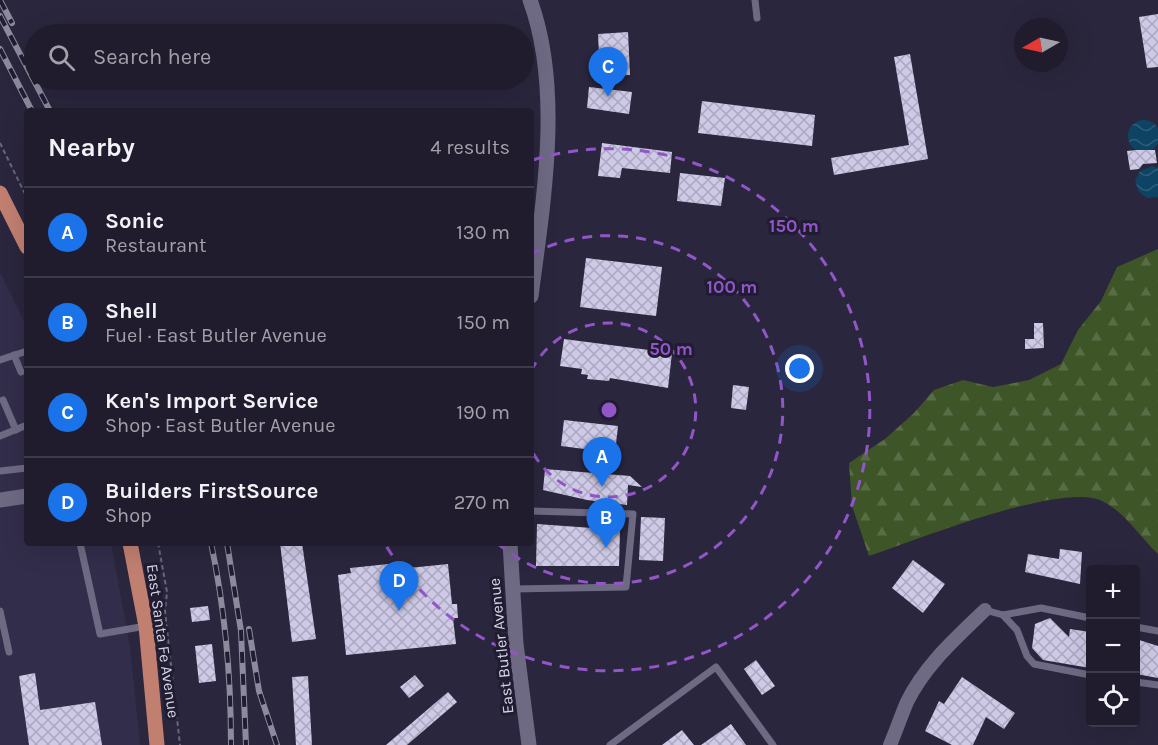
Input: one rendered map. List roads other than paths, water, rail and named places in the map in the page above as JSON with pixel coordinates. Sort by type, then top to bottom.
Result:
[{"type":"main road","points":[[530,0],[537,20],[549,102],[541,213],[534,271]]},
{"type":"main road","points":[[0,193],[24,241]]},
{"type":"main road","points":[[0,501],[24,497]]},
{"type":"main road","name":"East Santa Fe Avenue","points":[[131,546],[146,626],[158,745]]},
{"type":"main road","name":"East Butler Avenue","points":[[510,546],[516,644],[529,745]]},
{"type":"street","points":[[890,745],[908,700],[922,678],[937,657],[985,610]]},
{"type":"lane","points":[[755,0],[757,18]]},
{"type":"lane","points":[[0,360],[24,352]]},
{"type":"lane","points":[[14,355],[21,372]]},
{"type":"lane","points":[[3,400],[16,430]]},
{"type":"lane","points":[[0,436],[24,426]]},
{"type":"lane","points":[[0,471],[24,468]]},
{"type":"lane","points":[[513,589],[626,587],[633,514],[534,511]]},
{"type":"lane","points":[[81,546],[100,634],[146,626]]},
{"type":"lane","points":[[985,610],[1004,615],[1041,608],[1086,617]]},
{"type":"lane","points":[[0,611],[9,651]]},
{"type":"lane","points":[[1004,615],[1017,630],[1025,651],[1034,664],[1086,674]]},
{"type":"lane","points":[[1140,628],[1158,631]]},
{"type":"lane","points":[[610,745],[716,667],[773,745]]},
{"type":"lane","points":[[1140,683],[1158,685]]},
{"type":"water","points":[[1144,120],[1155,125],[1159,130],[1159,142],[1155,147],[1144,152],[1133,147],[1128,136],[1133,125]]},
{"type":"water","points":[[1152,166],[1158,168],[1158,197],[1147,198],[1139,192],[1135,181],[1140,171]]},
{"type":"railway","points":[[0,0],[12,23]]},
{"type":"railway","points":[[0,16],[24,62]]},
{"type":"railway","points":[[0,49],[30,108]]},
{"type":"railway","points":[[39,90],[48,108]]},
{"type":"railway","points":[[212,546],[226,643],[231,745]]},
{"type":"railway","points":[[227,546],[241,631],[246,745]]},
{"type":"railway","points":[[249,629],[259,691],[277,745]]},
{"type":"place","name":"Ken's Import Service","points":[[608,97]]},
{"type":"place","name":"Sonic","points":[[602,487]]},
{"type":"place","name":"Shell","points":[[606,548]]},
{"type":"place","name":"Builders FirstSource","points":[[399,611]]}]
